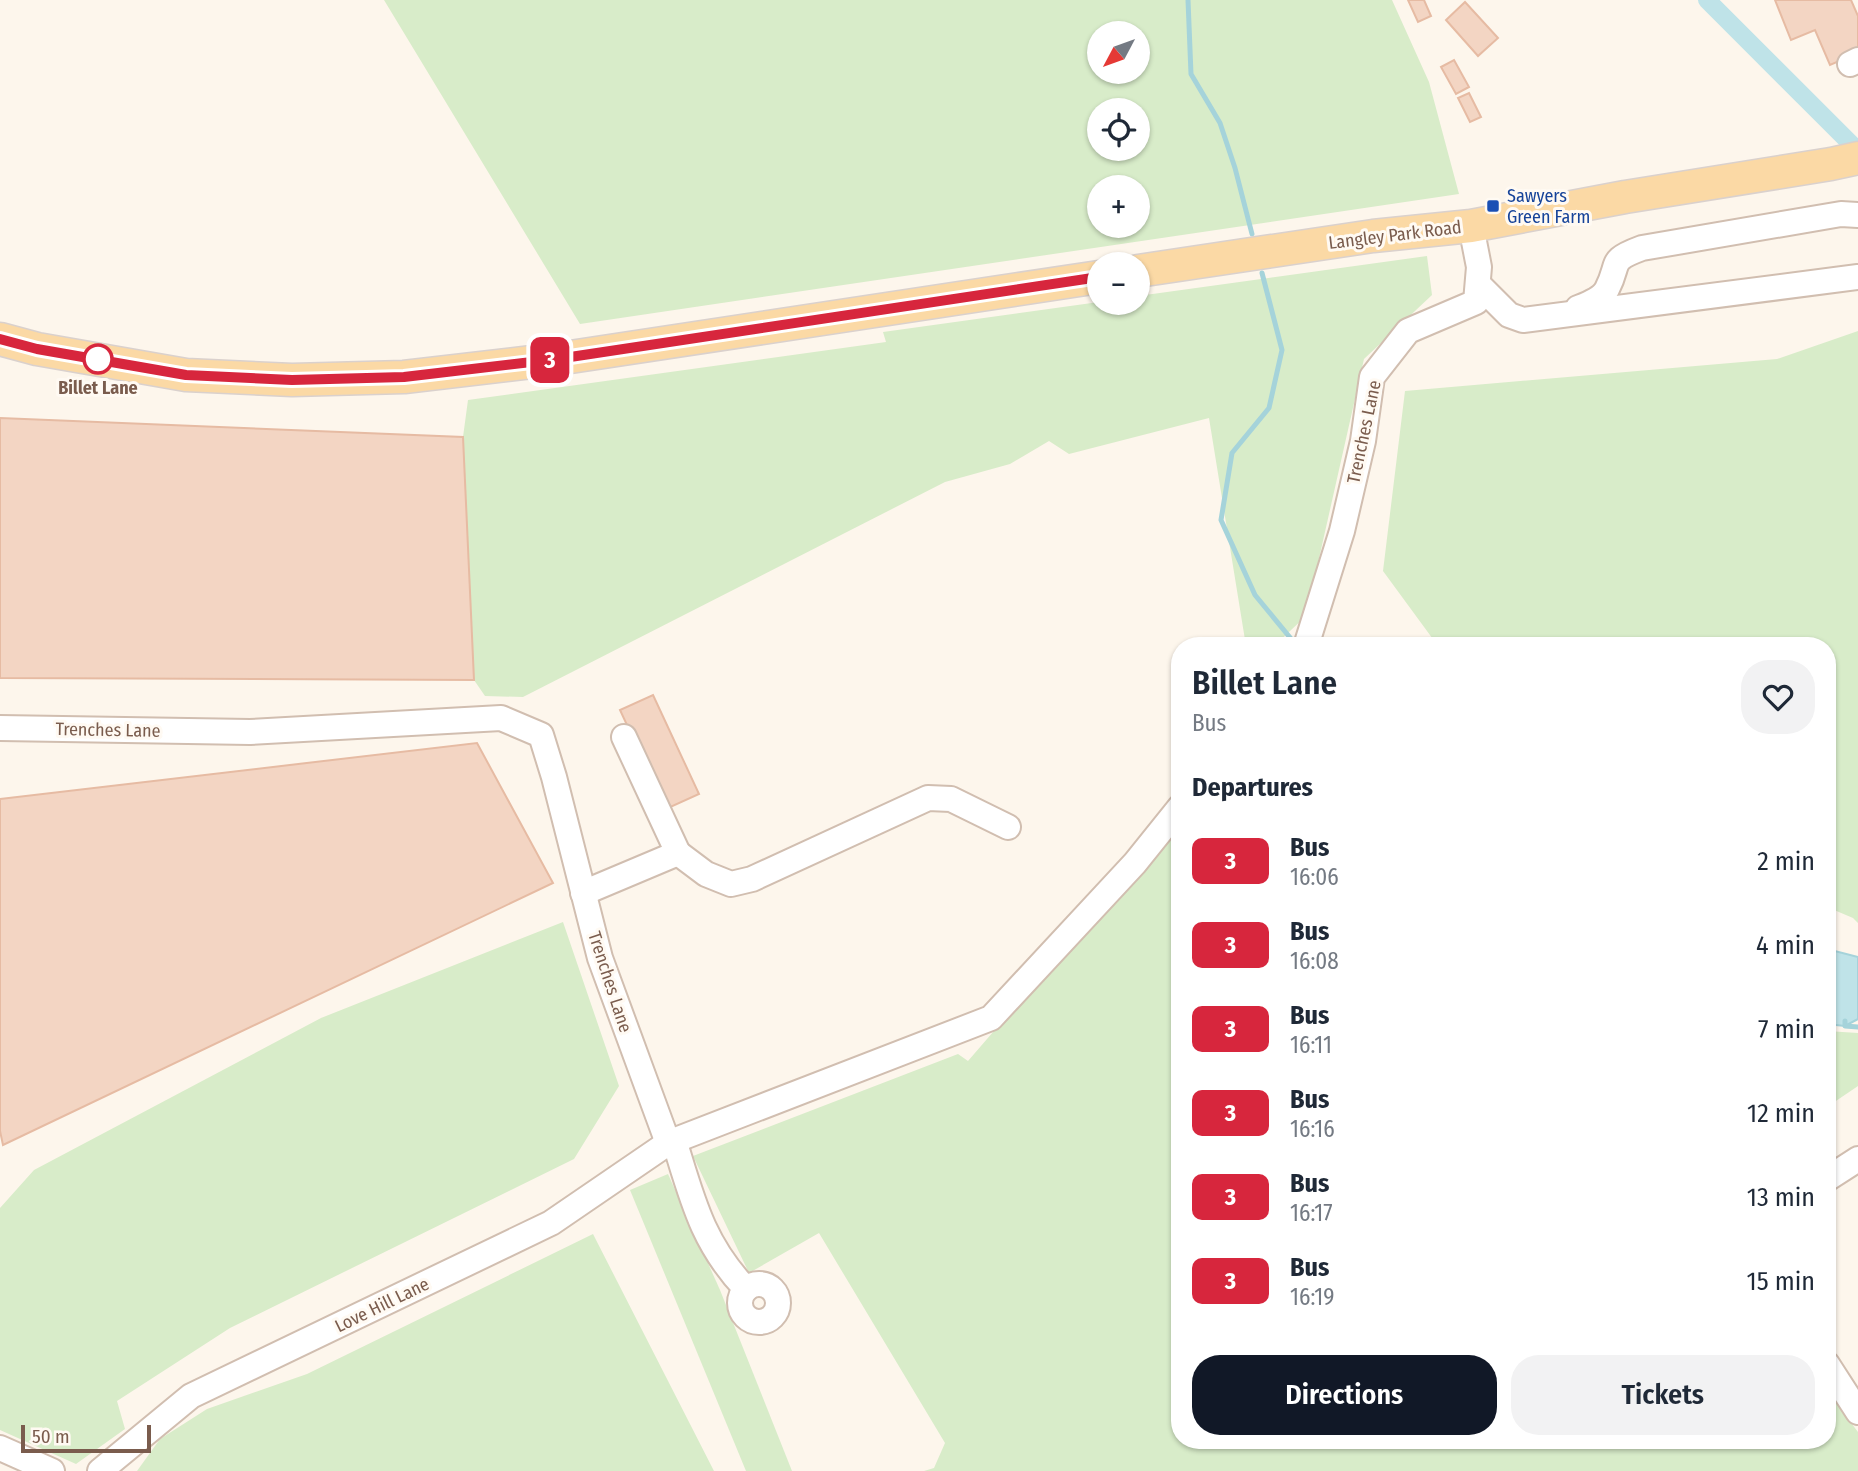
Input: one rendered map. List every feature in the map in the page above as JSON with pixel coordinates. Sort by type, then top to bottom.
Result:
[{"type":"main road","name":"Langley Park Road","points":[[1150,269],[1373,236],[1471,226],[1625,197],[1844,161]]},
{"type":"main road","points":[[0,339],[37,349],[186,375],[292,380],[404,377],[557,359],[1087,279]]},
{"type":"street","points":[[1565,315],[1596,300],[1606,291],[1616,262],[1622,256],[1642,248],[1841,214],[1858,215]]},
{"type":"street","points":[[1471,226],[1479,267],[1478,284],[1509,315],[1523,320],[1858,277]]},
{"type":"street","name":"Trenches Lane","points":[[1309,637],[1342,531],[1363,440],[1372,377],[1408,331],[1476,302],[1478,284]]},
{"type":"street","name":"Trenches Lane","points":[[0,729],[250,732],[501,718],[541,735],[600,958],[705,1233],[726,1268],[746,1289]]},
{"type":"street","points":[[624,737],[678,853],[706,874],[731,884],[752,879],[928,797],[951,799],[1008,827]]},
{"type":"street","points":[[671,1142],[992,1018],[1135,863],[1171,818]]},
{"type":"street","points":[[583,893],[678,853]]},
{"type":"street","name":"Love Hill Lane","points":[[100,1471],[191,1396],[551,1223],[671,1142]]},
{"type":"street","points":[[1836,1173],[1858,1159]]},
{"type":"street","points":[[1836,1378],[1858,1412]]},
{"type":"street","points":[[0,1448],[52,1471]]},
{"type":"green space","points":[[384,0],[1392,0],[1429,82],[1459,194],[580,324]]},
{"type":"green space","points":[[1427,256],[1432,295],[1364,359],[1306,616],[1284,637],[1245,637],[1209,418],[1069,454],[1049,441],[1010,464],[945,482],[523,697],[485,696],[474,680],[463,437],[468,400],[886,342],[883,332],[1087,304],[1087,315],[1150,315],[1150,294]]},
{"type":"green space","points":[[1858,331],[1858,923],[1836,911],[1836,637],[1431,637],[1383,571],[1405,391],[1777,359]]},
{"type":"green space","points":[[1171,826],[1171,1449],[1836,1449],[1836,1403],[1858,1432],[1858,1471],[924,1471],[934,1468],[945,1443],[819,1233],[749,1273],[693,1156],[958,1054],[968,1061]]},
{"type":"green space","points":[[563,922],[619,1086],[574,1159],[230,1328],[117,1401],[125,1429],[76,1464],[0,1430],[0,1208],[34,1170],[321,1018]]},
{"type":"green space","points":[[1836,1032],[1858,1033],[1858,1086],[1836,1101]]},
{"type":"green space","points":[[668,1174],[720,1290],[792,1471],[746,1471],[630,1190]]},
{"type":"green space","points":[[593,1234],[714,1471],[137,1471],[160,1439],[207,1409],[307,1374]]},
{"type":"water","points":[[1836,951],[1858,957],[1858,1019],[1845,1026],[1836,1025]]},
{"type":"building","points":[[1408,0],[1424,0],[1431,16],[1418,22]]},
{"type":"building","points":[[1775,0],[1851,0],[1858,16],[1858,53],[1830,65],[1815,30],[1791,40]]},
{"type":"building","points":[[1465,2],[1498,38],[1478,56],[1446,20]]},
{"type":"building","points":[[1454,60],[1469,87],[1456,94],[1441,67]]},
{"type":"building","points":[[1469,93],[1481,117],[1470,122],[1458,98]]},
{"type":"building","points":[[0,418],[463,437],[474,680],[0,678]]},
{"type":"building","points":[[653,695],[699,794],[666,809],[620,710]]},
{"type":"building","points":[[477,743],[553,883],[3,1145],[0,1131],[0,799]]},
{"type":"waterway","points":[[1188,0],[1191,74],[1220,123],[1252,234]]},
{"type":"waterway","points":[[1707,0],[1858,151]]},
{"type":"waterway","points":[[1262,273],[1282,350],[1269,408],[1232,453],[1221,520],[1255,595],[1290,637]]},
{"type":"waterway","points":[[1845,1021],[1845,1026],[1858,1027]]},
{"type":"bus line","name":"3","points":[[0,339],[37,349],[186,375],[292,380],[404,377],[557,359],[1087,279]]},
{"type":"place","name":"Sawyers Green Farm","points":[[1493,206]]},
{"type":"place","name":"Billet Lane","points":[[98,359]]}]
